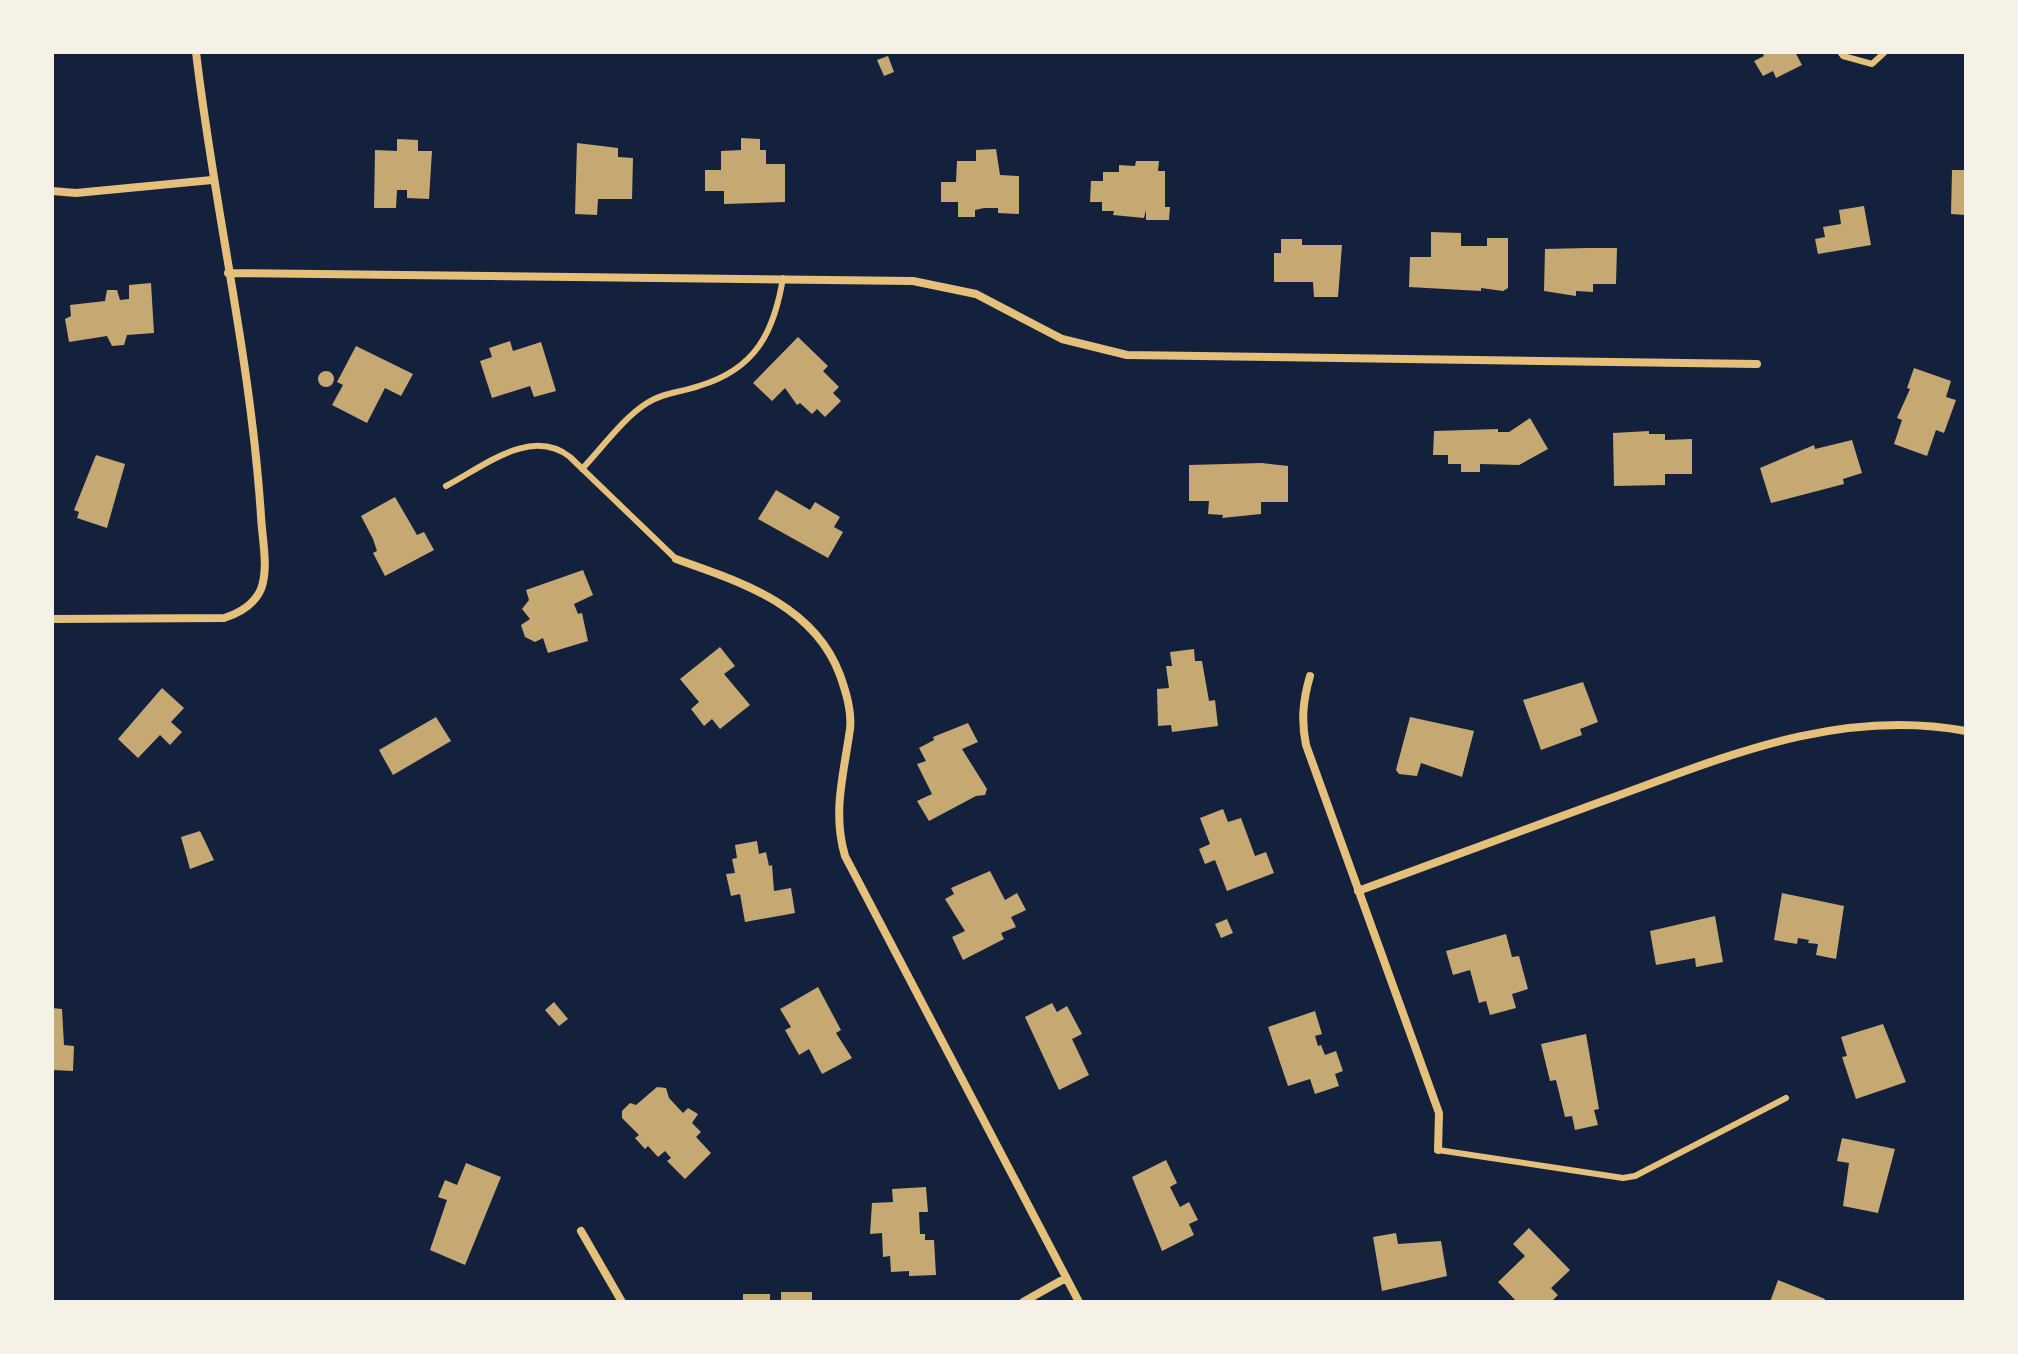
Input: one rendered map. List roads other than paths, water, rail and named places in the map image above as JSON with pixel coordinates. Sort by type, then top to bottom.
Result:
[{"type":"street","points":[[52,619],[224,618],[240,613],[261,589],[264,574],[259,488],[212,180],[196,52]]},
{"type":"street","points":[[52,191],[76,193],[212,180]]},
{"type":"street","points":[[228,273],[913,281],[944,285],[1003,305],[1062,339],[1127,355],[1757,364]]},
{"type":"street","points":[[676,559],[785,605],[823,643],[836,665],[850,714],[838,803],[845,856],[1024,1192],[1064,1279],[1079,1302]]},
{"type":"street","points":[[1310,676],[1304,698],[1306,745],[1439,1113],[1438,1150]]},
{"type":"street","points":[[1358,891],[1776,739],[1863,725],[1900,724],[1966,731]]},
{"type":"street","points":[[581,1231],[622,1302]]},
{"type":"street","points":[[1023,1302],[1064,1279]]},
{"type":"lane","points":[[1840,52],[1843,56],[1872,64],[1885,52]]},
{"type":"lane","points":[[582,469],[644,404],[720,380],[744,363],[768,336],[777,317],[783,278]]},
{"type":"lane","points":[[446,486],[526,445],[554,447],[582,469],[676,559]]},
{"type":"lane","points":[[1438,1150],[1623,1178],[1635,1176],[1786,1098]]}]
